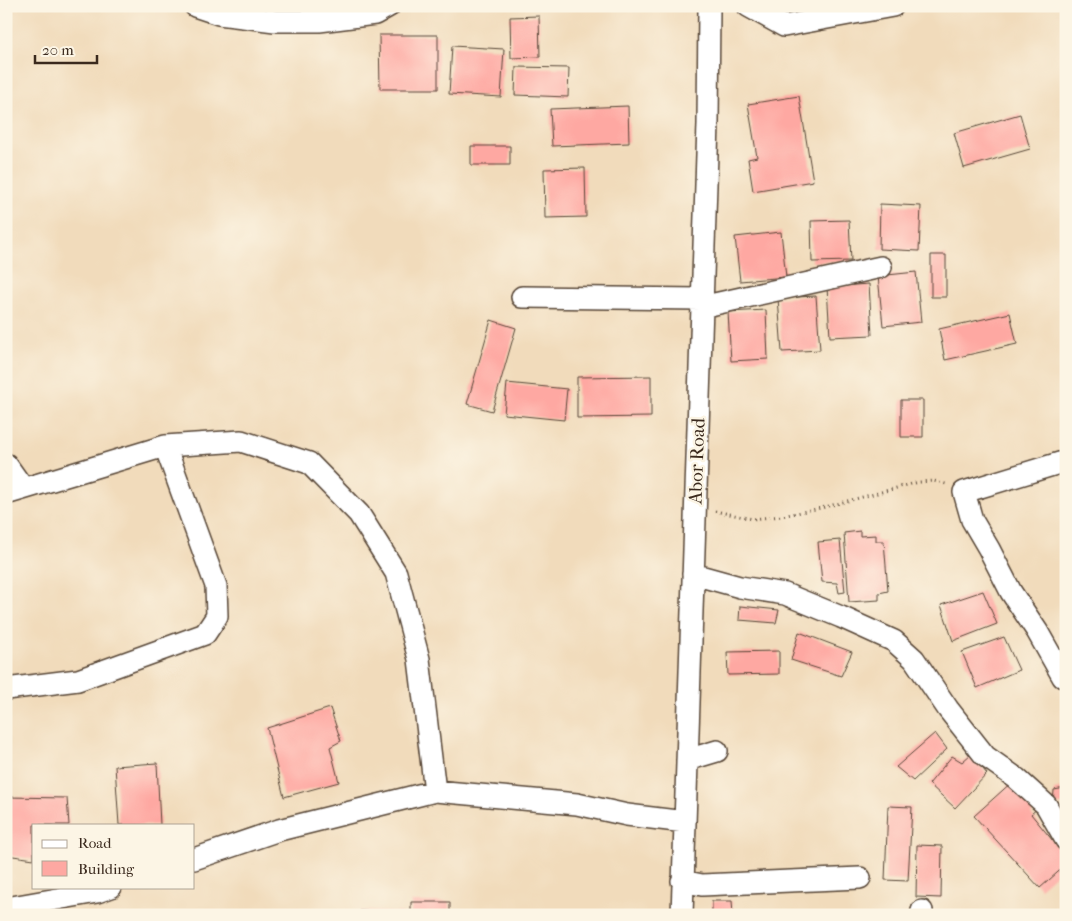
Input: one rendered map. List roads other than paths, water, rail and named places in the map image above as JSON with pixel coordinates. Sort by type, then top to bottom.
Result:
[{"type":"street","points":[[195,6],[219,14],[275,21],[319,21],[375,14],[388,6]]},
{"type":"street","name":"Abor Road","points":[[682,915],[708,124],[709,6]]},
{"type":"street","points":[[748,6],[784,26],[893,6]]},
{"type":"street","points":[[522,297],[701,303],[881,267]]},
{"type":"street","points":[[6,464],[14,491],[165,446],[241,441],[309,463],[359,514],[396,573],[419,658],[435,792]]},
{"type":"street","points":[[6,689],[78,680],[205,634],[218,616],[216,586],[165,446]]},
{"type":"street","points":[[1063,677],[1037,631],[1011,592],[972,520],[964,492],[1066,461]]},
{"type":"street","points":[[692,574],[740,587],[785,594],[894,641],[914,658],[948,709],[985,756],[1016,778],[1046,806],[1066,840]]},
{"type":"street","points":[[687,760],[717,751]]},
{"type":"street","points":[[195,859],[279,830],[435,792],[577,804],[627,815],[684,822]]},
{"type":"street","points":[[682,881],[702,885],[860,878]]},
{"type":"street","points":[[6,908],[97,892],[107,888]]}]
